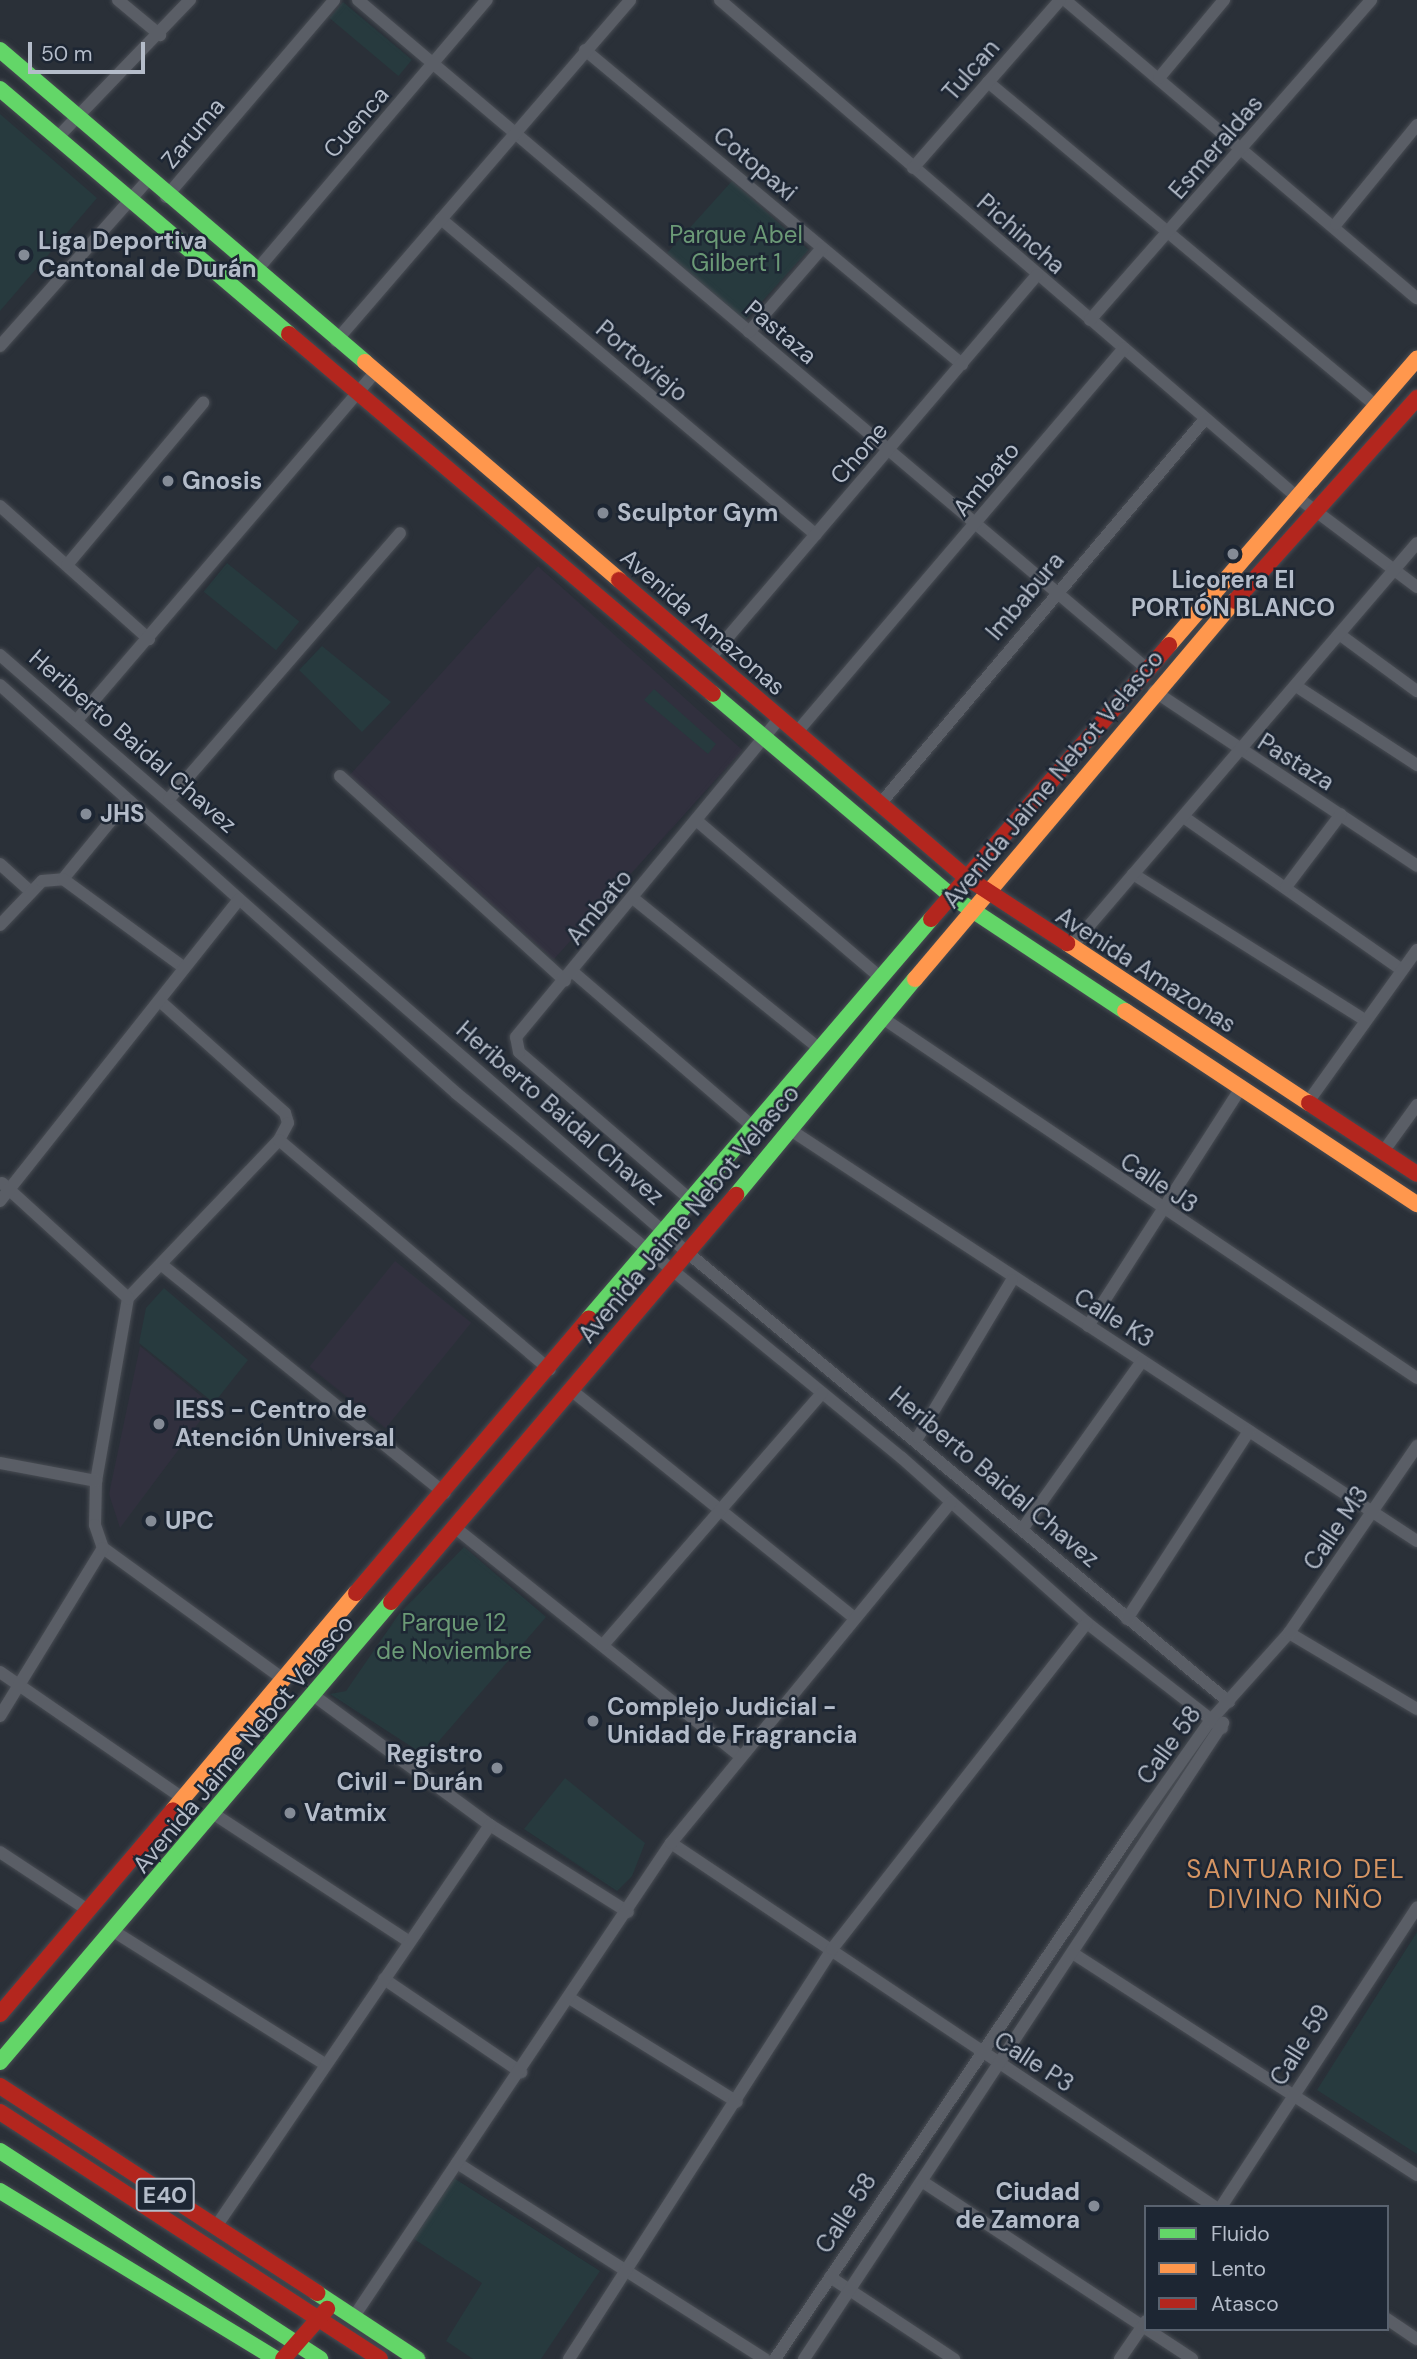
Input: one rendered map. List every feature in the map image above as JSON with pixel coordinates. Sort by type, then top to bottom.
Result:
[{"type":"main road","name":"Avenida Amazonas","points":[[0,50],[373,375],[711,657],[966,877],[1417,1174]]},
{"type":"main road","name":"Avenida Amazonas","points":[[0,89],[355,395],[951,896],[1417,1203]]},
{"type":"main road","name":"Avenida Jaime Nebot Velasco","points":[[0,2014],[648,1255],[752,1125],[1417,359]]},
{"type":"main road","name":"Avenida Jaime Nebot Velasco","points":[[0,2062],[115,1932],[453,1526],[688,1253],[1154,691],[1417,398]]},
{"type":"main road","name":"E40","points":[[0,2086],[416,2359]]},
{"type":"main road","name":"E40","points":[[0,2112],[380,2359]]},
{"type":"main road","name":"E40","points":[[0,2151],[320,2359]]},
{"type":"main road","points":[[0,2191],[276,2359]]},
{"type":"main road","points":[[283,2359],[331,2304]]},
{"type":"street","points":[[118,0],[160,35]]},
{"type":"street","points":[[57,138],[160,35],[190,0]]},
{"type":"street","name":"Zaruma","points":[[166,197],[334,0]]},
{"type":"street","name":"Pastaza","points":[[358,0],[1146,668]]},
{"type":"street","name":"Cuenca","points":[[256,271],[487,0]]},
{"type":"street","points":[[336,341],[512,133],[631,0]]},
{"type":"street","name":"Pichincha","points":[[720,0],[1297,498],[1417,587]]},
{"type":"street","points":[[1063,0],[1336,224],[1417,298]]},
{"type":"street","name":"Tulcan","points":[[913,168],[1063,0]]},
{"type":"street","points":[[1159,78],[1224,0]]},
{"type":"street","name":"Esmeraldas","points":[[1090,320],[1244,148],[1371,0]]},
{"type":"street","name":"Cotopaxi","points":[[585,50],[962,364]]},
{"type":"street","points":[[988,82],[1171,231],[1375,405]]},
{"type":"street","points":[[1336,224],[1417,125]]},
{"type":"street","points":[[0,346],[148,180]]},
{"type":"street","name":"Portoviejo","points":[[441,219],[816,535]]},
{"type":"street","points":[[749,332],[822,248]]},
{"type":"street","name":"Chone","points":[[711,657],[1037,275]]},
{"type":"street","name":"Ambato","points":[[797,732],[1124,348]]},
{"type":"street","points":[[77,720],[373,375]]},
{"type":"street","points":[[67,565],[203,403]]},
{"type":"street","name":"Imbabura","points":[[881,803],[1056,592],[1205,419]]},
{"type":"street","points":[[0,506],[149,639]]},
{"type":"street","points":[[169,799],[400,533]]},
{"type":"street","points":[[1070,948],[1185,818],[1391,570],[1417,543]]},
{"type":"street","points":[[1339,634],[1417,691]]},
{"type":"street","name":"Heriberto Baidal Chavez","points":[[0,655],[169,799],[688,1253],[918,1437],[1127,1619],[1229,1702]]},
{"type":"street","name":"Heriberto Baidal Chavez","points":[[0,685],[239,899],[648,1255],[673,1270],[822,1393],[951,1502],[1087,1623],[1216,1725]]},
{"type":"street","points":[[1296,685],[1417,765]]},
{"type":"street","name":"Pastaza","points":[[1154,691],[1239,751],[1417,866]]},
{"type":"street","name":"Ambato","points":[[752,1125],[569,976],[780,718]]},
{"type":"street","points":[[340,776],[569,976],[516,1037],[519,1052],[692,1201]]},
{"type":"street","points":[[0,925],[29,890],[42,881],[62,878],[128,800]]},
{"type":"street","points":[[1286,887],[1340,814]]},
{"type":"street","points":[[1185,818],[1402,970]]},
{"type":"street","points":[[696,820],[880,977]]},
{"type":"street","points":[[0,864],[29,890]]},
{"type":"street","points":[[1133,874],[1366,1021]]},
{"type":"street","points":[[62,878],[182,966]]},
{"type":"street","points":[[0,1201],[3,1184],[162,1003],[182,966],[239,899]]},
{"type":"street","points":[[634,899],[820,1049]]},
{"type":"street","points":[[1308,1102],[1417,950]]},
{"type":"street","points":[[162,1003],[285,1112],[288,1123],[279,1140],[128,1298],[96,1481],[94,1516],[103,1548],[285,1680]]},
{"type":"street","name":"Calle J3","points":[[881,1017],[1161,1211],[1417,1378]]},
{"type":"street","points":[[1088,1325],[1242,1086]]},
{"type":"street","points":[[1383,1152],[1417,1105]]},
{"type":"street","name":"Calle K3","points":[[789,1129],[1012,1280],[1088,1325],[1417,1541]]},
{"type":"street","points":[[279,1140],[550,1370]]},
{"type":"street","points":[[3,1184],[128,1298]]},
{"type":"street","points":[[162,1265],[445,1493]]},
{"type":"street","points":[[918,1437],[1012,1280]]},
{"type":"street","points":[[1023,1528],[1142,1361]]},
{"type":"street","points":[[571,1390],[855,1619]]},
{"type":"street","points":[[603,1645],[717,1507],[822,1393]]},
{"type":"street","points":[[1127,1619],[1249,1431]]},
{"type":"street","name":"Calle M3","points":[[1229,1702],[1289,1633],[1417,1446]]},
{"type":"street","points":[[0,1463],[96,1481]]},
{"type":"street","points":[[353,2318],[571,1999],[671,1843],[738,1754],[855,1619],[951,1502]]},
{"type":"street","points":[[453,1526],[738,1754]]},
{"type":"street","points":[[0,1716],[20,1688],[103,1548]]},
{"type":"street","points":[[569,2359],[737,2102],[832,1949],[1087,1623]]},
{"type":"street","points":[[1289,1633],[1417,1709]]},
{"type":"street","points":[[0,1672],[184,1799]]},
{"type":"street","points":[[313,1695],[489,1825],[628,1912]]},
{"type":"street","name":"Calle 58","points":[[804,2359],[1074,1954],[1229,1702]]},
{"type":"street","name":"Calle 58","points":[[775,2359],[981,2053],[1216,1725]]},
{"type":"street","points":[[214,1814],[408,1941]]},
{"type":"street","points":[[215,2228],[489,1825]]},
{"type":"street","name":"Calle P3","points":[[671,1843],[832,1949],[981,2053],[1212,2205]]},
{"type":"street","points":[[0,1852],[89,1911]]},
{"type":"street","name":"Calle 59","points":[[1221,2205],[1417,1908]]},
{"type":"street","points":[[115,1932],[326,2065]]},
{"type":"street","points":[[1074,1954],[1292,2098],[1417,2175]]},
{"type":"street","points":[[384,1979],[521,2072]]},
{"type":"street","points":[[571,1999],[737,2102]]},
{"type":"street","points":[[457,2163],[765,2359]]},
{"type":"street","points":[[923,2182],[1144,2324],[1120,2359]]},
{"type":"street","points":[[830,2277],[954,2359]]},
{"type":"street","points":[[1389,2320],[1417,2339]]},
{"type":"street","points":[[1154,2331],[1192,2359]]},
{"type":"shaded area","points":[[538,566],[742,750],[554,960],[349,776]]},
{"type":"shaded area","points":[[395,1261],[471,1323],[386,1428],[309,1367]]},
{"type":"shaded area","name":"IESS - Centro de Atención Universal","points":[[140,1346],[212,1405],[120,1528],[109,1494]]},
{"type":"green space","points":[[343,2],[412,60],[398,76],[330,18]]},
{"type":"green space","name":"Liga Deportiva Cantonal de Durán","points":[[0,114],[97,198],[0,311]]},
{"type":"green space","name":"Parque Abel Gilbert 1","points":[[732,181],[809,250],[744,322],[667,253]]},
{"type":"green space","points":[[227,563],[299,622],[276,650],[204,592]]},
{"type":"green space","points":[[322,646],[391,702],[362,732],[299,670]]},
{"type":"green space","points":[[654,689],[716,744],[708,754],[644,700]]},
{"type":"green space","points":[[164,1288],[248,1360],[214,1403],[139,1343],[146,1308]]},
{"type":"green space","name":"Parque 12 de Noviembre","points":[[464,1547],[546,1617],[426,1756],[330,1694],[346,1691],[399,1614]]},
{"type":"green space","points":[[565,1778],[645,1843],[632,1876],[617,1891],[524,1829]]},
{"type":"green space","points":[[1417,1932],[1417,2154],[1317,2090]]},
{"type":"green space","points":[[452,2177],[600,2271],[541,2359],[473,2359],[446,2341],[482,2283],[411,2237]]},
{"type":"traffic: fast","points":[[0,50],[365,362]]},
{"type":"traffic: fast","points":[[0,89],[289,334]]},
{"type":"traffic: fast","points":[[713,694],[951,896],[1125,1011]]},
{"type":"traffic: fast","points":[[589,1318],[931,919]]},
{"type":"traffic: fast","points":[[736,1195],[915,979]]},
{"type":"traffic: fast","points":[[0,2062],[391,1602]]},
{"type":"traffic: fast","points":[[0,2151],[320,2359]]},
{"type":"traffic: fast","points":[[0,2191],[276,2359]]},
{"type":"traffic: fast","points":[[317,2293],[417,2359]]},
{"type":"traffic: slow","points":[[1169,645],[1417,359]]},
{"type":"traffic: slow","points":[[365,362],[619,580]]},
{"type":"traffic: slow","points":[[915,979],[1235,601]]},
{"type":"traffic: slow","points":[[1067,943],[1309,1103]]},
{"type":"traffic: slow","points":[[1125,1011],[1417,1204]]},
{"type":"traffic: slow","points":[[173,1810],[356,1593]]},
{"type":"traffic: jam","points":[[289,334],[713,694]]},
{"type":"traffic: jam","points":[[1235,601],[1417,398]]},
{"type":"traffic: jam","points":[[619,580],[966,877],[1067,943]]},
{"type":"traffic: jam","points":[[931,919],[1169,645]]},
{"type":"traffic: jam","points":[[1309,1103],[1417,1174]]},
{"type":"traffic: jam","points":[[391,1602],[736,1195]]},
{"type":"traffic: jam","points":[[356,1593],[589,1318]]},
{"type":"traffic: jam","points":[[0,2014],[173,1810]]},
{"type":"traffic: jam","points":[[0,2086],[317,2293]]},
{"type":"traffic: jam","points":[[0,2112],[380,2359]]},
{"type":"traffic: jam","points":[[283,2359],[327,2309]]},
{"type":"place","name":"Liga Deportiva Cantonal de Durán","points":[[24,255]]},
{"type":"place","name":"Gnosis","points":[[168,481]]},
{"type":"place","name":"Sculptor Gym","points":[[603,513]]},
{"type":"place","name":"Licorera El PORTÓN BLANCO","points":[[1233,554]]},
{"type":"place","name":"JHS","points":[[86,814]]},
{"type":"place","name":"IESS - Centro de Atención Universal","points":[[159,1424]]},
{"type":"place","name":"UPC","points":[[151,1521]]},
{"type":"place","name":"Complejo Judicial - Unidad de Fragrancia","points":[[593,1721]]},
{"type":"place","name":"Registro Civil - Durán","points":[[497,1768]]},
{"type":"place","name":"Vatmix","points":[[290,1813]]},
{"type":"place","name":"Ciudad de Zamora","points":[[1094,2206]]},
{"type":"district","name":"SANTUARIO DEL DIVINO NIÑO","points":[[1296,1885]]}]
